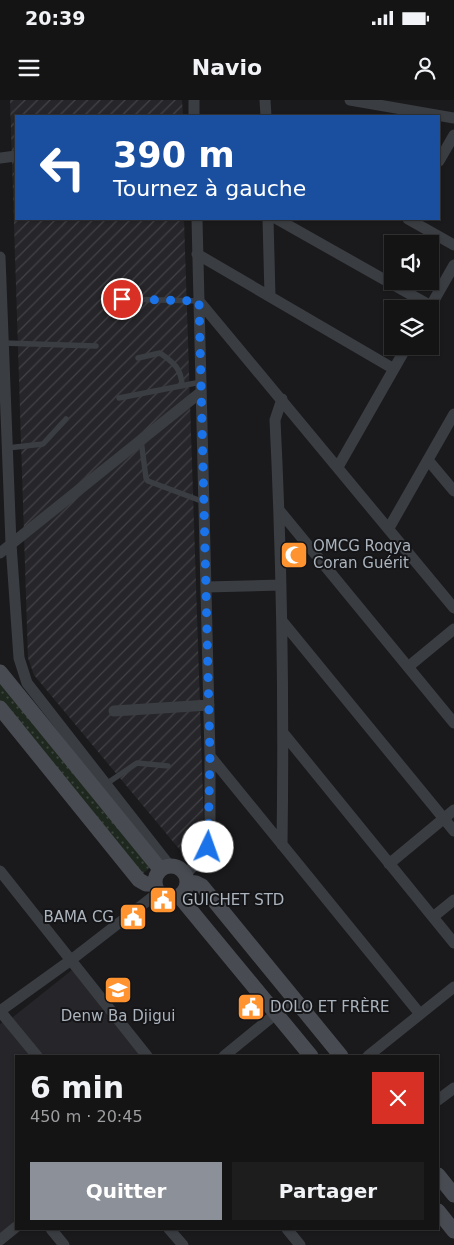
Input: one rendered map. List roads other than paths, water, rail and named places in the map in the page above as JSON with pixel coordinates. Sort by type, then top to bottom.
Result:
[{"type":"main road","points":[[0,672],[164,867],[178,868],[186,878],[202,886],[340,1055]]},
{"type":"main road","points":[[0,708],[140,880],[157,888]]},
{"type":"main road","points":[[164,867],[155,876],[157,888],[163,896],[171,898],[179,896],[185,890],[186,878]]},
{"type":"main road","points":[[179,896],[310,1055]]},
{"type":"main road","points":[[439,1176],[454,1195]]},
{"type":"main road","points":[[439,1212],[454,1231]]},
{"type":"street","points":[[194,100],[194,115]]},
{"type":"street","points":[[265,100],[266,115]]},
{"type":"street","points":[[350,100],[437,115]]},
{"type":"street","points":[[440,116],[454,118]]},
{"type":"street","points":[[440,159],[454,135]]},
{"type":"street","points":[[0,158],[15,156]]},
{"type":"street","points":[[186,878],[208,847],[210,756],[197,220]]},
{"type":"street","points":[[268,220],[270,296]]},
{"type":"street","points":[[279,220],[418,300]]},
{"type":"street","points":[[410,220],[454,245]]},
{"type":"street","points":[[198,254],[394,369]]},
{"type":"street","points":[[0,257],[11,544],[19,658],[27,683],[106,784],[164,867]]},
{"type":"street","points":[[434,300],[454,265]]},
{"type":"street","points":[[199,301],[454,608]]},
{"type":"street","points":[[338,467],[403,355]]},
{"type":"street","points":[[0,553],[141,440],[201,387]]},
{"type":"street","points":[[282,399],[275,420],[284,734],[282,845]]},
{"type":"street","points":[[389,528],[454,414]]},
{"type":"street","points":[[428,460],[454,491]]},
{"type":"street","points":[[279,510],[454,723]]},
{"type":"street","points":[[206,587],[281,585]]},
{"type":"street","points":[[282,621],[454,831]]},
{"type":"street","points":[[408,666],[454,628]]},
{"type":"street","points":[[114,711],[209,705]]},
{"type":"street","points":[[284,734],[454,943]]},
{"type":"street","points":[[210,756],[420,1014]]},
{"type":"street","points":[[389,864],[454,810]]},
{"type":"street","points":[[0,872],[146,1055]]},
{"type":"street","points":[[36,1055],[0,1011],[71,960],[157,888]]},
{"type":"street","points":[[433,917],[454,900]]},
{"type":"street","points":[[369,1055],[454,987]]},
{"type":"street","points":[[225,1055],[294,999]]},
{"type":"street","points":[[439,1099],[454,1088]]},
{"type":"street","points":[[0,1240],[15,1228]]},
{"type":"street","points":[[52,1230],[64,1245]]},
{"type":"street","points":[[170,1230],[183,1245]]},
{"type":"street","points":[[288,1230],[300,1245]]},
{"type":"lane","points":[[122,299],[199,301]]},
{"type":"lane","points":[[3,343],[96,346]]},
{"type":"lane","points":[[138,358],[160,353],[178,368],[182,386]]},
{"type":"lane","points":[[119,398],[182,386],[201,387]]},
{"type":"lane","points":[[7,448],[43,444],[66,419]]},
{"type":"lane","points":[[141,440],[148,481],[204,502]]},
{"type":"lane","points":[[106,784],[137,763],[168,766]]},
{"type":"place","name":"OMCG Roqya Coran Guérit","points":[[294,555]]},
{"type":"place","name":"GUICHET STD","points":[[163,900]]},
{"type":"place","name":"BAMA CG","points":[[133,917]]},
{"type":"place","name":"Denw Ba Djigui","points":[[118,990]]},
{"type":"place","name":"DOLO ET FRÈRE","points":[[251,1007]]}]
